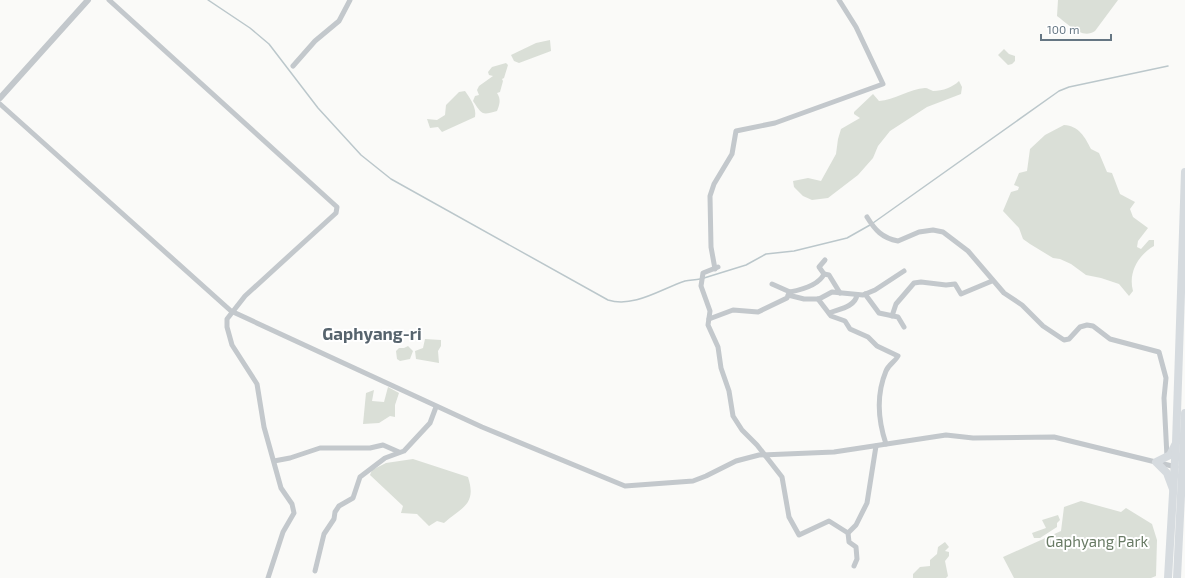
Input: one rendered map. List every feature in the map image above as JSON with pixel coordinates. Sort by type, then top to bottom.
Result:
[{"type":"main road","points":[[1177,578],[1184,486],[1176,443],[1185,172]]},
{"type":"main road","points":[[1168,578],[1174,491],[1184,456],[1185,413]]},
{"type":"main road","points":[[1174,491],[1167,473],[1156,462],[1170,455],[1176,443]]},
{"type":"street","points":[[0,98],[88,0]]},
{"type":"street","points":[[109,0],[337,206],[336,213],[245,296],[227,319],[228,336],[235,352],[247,367],[257,384],[264,427],[281,488],[292,504],[294,513],[283,532],[268,578]]},
{"type":"street","points":[[293,66],[315,41],[338,21],[350,0]]},
{"type":"street","points":[[839,0],[856,28],[883,84],[775,123],[736,131],[732,154],[714,184],[710,196],[711,254],[716,268],[702,275],[700,283],[710,311],[708,326],[718,347],[721,368],[729,391],[733,416],[742,430],[775,467],[783,481],[789,517],[799,535],[827,520],[848,534]]},
{"type":"street","points":[[0,104],[231,312],[436,407],[625,486],[693,481],[736,461],[763,454],[824,453],[876,446],[926,436],[946,435],[973,438],[1054,437],[1181,469]]},
{"type":"street","points":[[868,219],[873,228],[883,236],[898,241],[917,233],[933,230],[943,232],[968,251],[992,281],[1043,326],[1064,340],[1072,338],[1080,327],[1087,325],[1093,326],[1110,340],[1159,352],[1166,378],[1164,398],[1167,457]]},
{"type":"street","points":[[825,260],[819,267],[824,274],[829,275],[840,293]]},
{"type":"street","points":[[772,284],[800,299],[818,299],[830,292],[857,295],[865,294],[875,290],[904,271]]},
{"type":"street","points":[[709,319],[733,310],[752,312],[762,310],[787,298],[789,294],[813,284],[822,278],[824,274]]},
{"type":"street","points":[[892,316],[896,304],[914,283],[921,282],[946,285],[955,284],[962,294],[992,281]]},
{"type":"street","points":[[865,294],[879,313],[898,317],[904,327]]},
{"type":"street","points":[[829,313],[852,304],[857,295]]},
{"type":"street","points":[[818,299],[834,318],[845,321],[850,329],[868,337],[877,346],[898,356],[887,370],[879,403],[879,425],[886,444]]},
{"type":"street","points":[[315,571],[324,534],[334,519],[335,512],[339,506],[353,498],[360,477],[374,465],[399,452],[404,451],[430,423],[436,407]]},
{"type":"street","points":[[274,461],[290,458],[320,448],[370,448],[383,445],[399,452]]},
{"type":"street","points":[[854,566],[857,559],[857,550],[849,542],[848,534],[856,525],[868,499],[876,446]]},
{"type":"green space","points":[[1058,0],[1118,0],[1095,31],[1085,34],[1070,27],[1057,16]]},
{"type":"green space","points":[[550,40],[551,51],[519,63],[514,61],[511,55],[536,43]]},
{"type":"green space","points":[[1004,49],[1009,54],[1015,56],[1015,61],[1012,64],[1008,65],[998,55]]},
{"type":"green space","points":[[506,63],[508,65],[504,78],[502,79],[503,81],[500,92],[497,93],[500,102],[497,111],[482,113],[473,101],[475,96],[479,95],[477,90],[479,86],[493,76],[489,75],[488,72],[492,67]]},
{"type":"green space","points":[[959,81],[962,87],[961,94],[927,107],[890,131],[878,146],[873,158],[858,175],[828,198],[812,200],[803,196],[794,187],[793,181],[808,178],[821,181],[836,154],[841,129],[860,118],[854,114],[854,112],[873,94],[879,101],[919,89],[926,88],[937,91],[948,88]]},
{"type":"green space","points":[[465,91],[474,107],[475,117],[442,132],[438,127],[430,128],[427,119],[437,120],[445,115],[446,105],[459,92]]},
{"type":"green space","points":[[1064,125],[1074,127],[1081,133],[1091,149],[1099,153],[1107,172],[1112,173],[1120,194],[1135,202],[1130,209],[1133,217],[1148,228],[1138,241],[1137,247],[1141,249],[1149,240],[1154,240],[1154,246],[1143,254],[1133,271],[1133,291],[1129,296],[1119,284],[1086,275],[1071,264],[1060,259],[1053,258],[1030,244],[1023,239],[1019,228],[1003,211],[1011,192],[1018,190],[1019,187],[1014,185],[1019,173],[1027,171],[1030,149],[1045,135]]},
{"type":"green space","points":[[425,339],[441,340],[441,346],[438,351],[439,363],[416,359],[415,351],[423,348]]},
{"type":"green space","points":[[408,346],[413,351],[410,359],[400,361],[397,359],[396,351],[399,348]]},
{"type":"green space","points":[[388,387],[399,393],[395,405],[395,417],[390,416],[379,423],[363,424],[366,393],[374,390],[372,401],[384,402]]},
{"type":"green space","points":[[413,459],[468,477],[471,494],[469,500],[462,509],[444,523],[437,521],[429,526],[417,514],[401,513],[403,506],[370,475],[372,470],[386,463]]},
{"type":"green space","name":"Gaphyang Park","points":[[1081,501],[1121,512],[1126,508],[1152,524],[1157,540],[1156,576],[1151,578],[1014,578],[1003,557],[1061,531],[1064,507]]},
{"type":"green space","points":[[1058,515],[1060,520],[1057,523],[1057,527],[1040,538],[1034,538],[1032,533],[1046,528],[1042,520]]},
{"type":"green space","points":[[945,542],[949,547],[945,551],[949,552],[949,556],[945,561],[948,576],[946,578],[913,578],[913,574],[920,567],[930,566],[930,560],[937,554],[938,547]]},
{"type":"waterway","points":[[208,0],[250,28],[269,44],[318,108],[361,155],[391,179],[608,300],[618,302],[637,300],[685,281],[700,279]]},
{"type":"waterway","points":[[873,223],[1059,91],[1069,87],[1168,66]]},
{"type":"waterway","points":[[704,278],[746,265],[766,254],[794,251],[847,238],[870,225]]},
{"type":"district","name":"Gaphyang-ri","points":[[372,334]]}]
